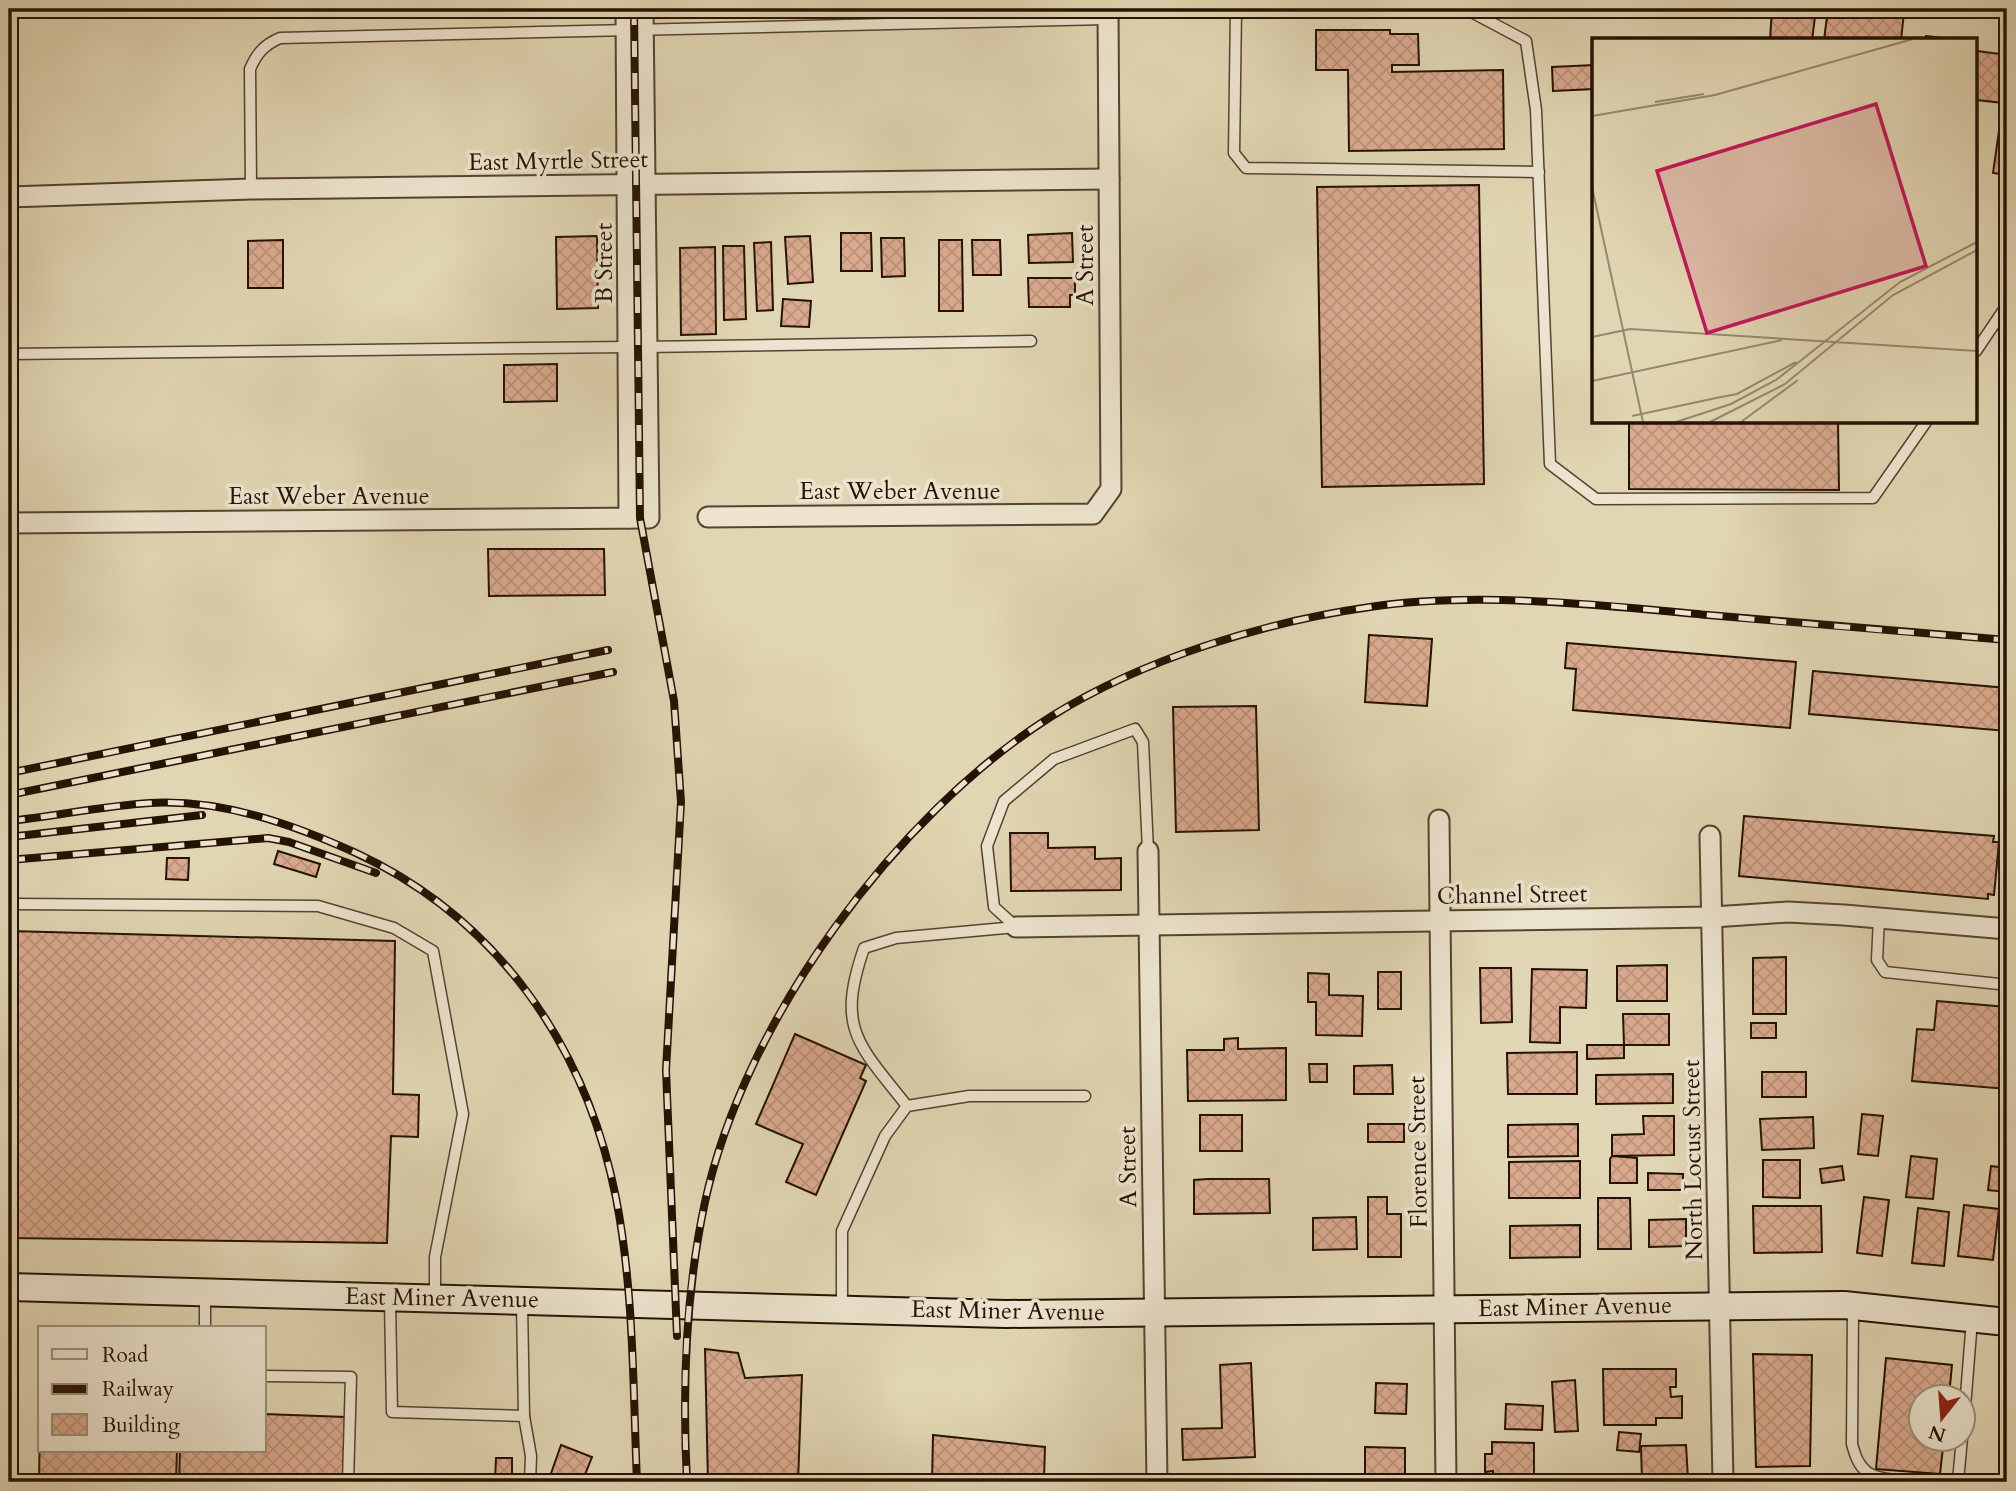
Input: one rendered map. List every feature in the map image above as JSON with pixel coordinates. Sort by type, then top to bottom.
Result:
[{"type":"street","name":"B Street","points":[[626,9],[635,30],[638,347],[629,518]]},
{"type":"street","points":[[635,30],[643,9]]},
{"type":"street","name":"A Street","points":[[1093,514],[1111,489],[1108,14]]},
{"type":"street","name":"East Myrtle Street","points":[[9,197],[251,189],[1109,179]]},
{"type":"street","name":"East Weber Avenue","points":[[9,523],[649,518],[638,347]]},
{"type":"street","name":"East Weber Avenue","points":[[708,517],[1093,514]]},
{"type":"street","name":"Florence Street","points":[[1439,820],[1446,1482]]},
{"type":"street","name":"North Locust Street","points":[[1710,836],[1723,1482]]},
{"type":"street","name":"A Street","points":[[1148,851],[1157,1482]]},
{"type":"street","name":"Channel Street","points":[[1016,927],[1713,917],[1788,912],[2007,929]]},
{"type":"street","name":"East Miner Avenue","points":[[9,1287],[1006,1314],[1444,1310],[1721,1304],[1853,1306],[2007,1322]]},
{"type":"lane","points":[[1018,9],[1019,22]]},
{"type":"lane","points":[[1236,9],[1234,153],[1246,167],[1539,172]]},
{"type":"lane","points":[[1466,9],[1526,41],[1536,110],[1550,464],[1596,499],[1873,498],[1925,424]]},
{"type":"lane","points":[[251,189],[250,69],[256,55],[280,38],[1019,22],[1108,14]]},
{"type":"lane","points":[[1978,348],[2007,306]]},
{"type":"lane","points":[[9,354],[1031,341]]},
{"type":"lane","points":[[1016,927],[994,907],[987,846],[1004,801],[1054,760],[1135,729],[1143,741],[1148,851]]},
{"type":"lane","points":[[9,904],[318,906],[394,928],[433,951],[463,1114],[435,1257],[435,1298]]},
{"type":"lane","points":[[1879,918],[1877,960],[1885,972],[1999,984],[2007,979]]},
{"type":"lane","points":[[907,1106],[869,1057],[851,1025],[852,984],[864,948],[896,938],[1016,927]]},
{"type":"lane","points":[[842,1308],[842,1231],[885,1136],[907,1106],[969,1096],[1085,1096]]},
{"type":"lane","points":[[205,1292],[205,1326]]},
{"type":"lane","points":[[390,1296],[392,1412],[524,1416]]},
{"type":"lane","points":[[522,1300],[524,1416],[531,1456],[530,1482]]},
{"type":"lane","points":[[1853,1306],[1852,1444],[1857,1460],[1875,1476],[1919,1481],[2007,1480]]},
{"type":"lane","points":[[1967,1382],[1972,1318]]},
{"type":"lane","points":[[266,1376],[351,1377],[348,1482]]},
{"type":"lane","points":[[1958,1480],[1961,1452]]},
{"type":"building","points":[[1772,9],[1816,9],[1812,38],[1770,38]]},
{"type":"building","points":[[1828,9],[1894,9],[1893,12],[1904,13],[1901,38],[1824,38]]},
{"type":"building","points":[[1316,30],[1390,30],[1390,34],[1418,34],[1419,65],[1392,65],[1392,72],[1503,70],[1504,149],[1349,151],[1348,70],[1316,70]]},
{"type":"building","points":[[1978,51],[2007,55],[2007,175],[1993,173],[2003,103],[1978,100]]},
{"type":"building","points":[[1592,65],[1592,89],[1553,91],[1552,67]]},
{"type":"building","points":[[1479,185],[1484,484],[1322,487],[1317,187]]},
{"type":"building","points":[[841,233],[871,233],[872,271],[841,271]]},
{"type":"building","points":[[1072,233],[1073,262],[1029,263],[1028,235]]},
{"type":"building","points":[[597,236],[598,308],[557,309],[556,237]]},
{"type":"building","points":[[810,236],[813,282],[788,284],[785,237]]},
{"type":"building","points":[[881,238],[904,238],[905,276],[882,277]]},
{"type":"building","points":[[283,240],[283,288],[248,288],[248,241]]},
{"type":"building","points":[[939,240],[962,240],[963,311],[939,311]]},
{"type":"building","points":[[972,240],[1000,240],[1001,275],[973,275]]},
{"type":"building","points":[[771,242],[773,310],[757,311],[754,243]]},
{"type":"building","points":[[723,246],[744,246],[746,319],[724,320]]},
{"type":"building","points":[[715,247],[716,334],[681,335],[680,248]]},
{"type":"building","points":[[1028,278],[1075,278],[1075,295],[1070,295],[1070,307],[1029,307]]},
{"type":"building","points":[[783,299],[811,301],[809,327],[781,326]]},
{"type":"building","points":[[557,364],[557,401],[504,402],[504,365]]},
{"type":"building","points":[[1629,424],[1838,424],[1839,490],[1629,489]]},
{"type":"building","points":[[488,549],[604,549],[605,595],[489,596]]},
{"type":"building","points":[[1369,635],[1432,639],[1427,706],[1365,702]]},
{"type":"building","points":[[1567,643],[1796,662],[1790,728],[1573,710],[1576,669],[1565,668]]},
{"type":"building","points":[[1813,671],[2007,688],[2007,731],[1809,714]]},
{"type":"building","points":[[1256,706],[1259,830],[1176,832],[1173,707]]},
{"type":"building","points":[[1744,816],[1994,836],[1993,842],[1999,842],[1994,895],[1988,894],[1988,899],[1739,876]]},
{"type":"building","points":[[1010,833],[1048,833],[1048,848],[1095,847],[1095,859],[1121,858],[1121,890],[1011,891]]},
{"type":"building","points":[[278,851],[320,864],[316,877],[274,864]]},
{"type":"building","points":[[167,858],[189,858],[188,880],[166,879]]},
{"type":"building","points":[[9,931],[395,941],[393,1094],[419,1095],[418,1137],[391,1136],[387,1243],[9,1238]]},
{"type":"building","points":[[1786,957],[1786,1014],[1753,1014],[1753,958]]},
{"type":"building","points":[[1667,965],[1667,1001],[1617,1001],[1617,966]]},
{"type":"building","points":[[1480,968],[1511,968],[1512,1022],[1481,1023]]},
{"type":"building","points":[[1532,969],[1587,970],[1586,1008],[1560,1007],[1560,1043],[1530,1042]]},
{"type":"building","points":[[1378,972],[1401,972],[1401,1009],[1378,1009]]},
{"type":"building","points":[[1308,973],[1329,974],[1329,995],[1363,996],[1362,1036],[1316,1035],[1316,1002],[1308,1002]]},
{"type":"building","points":[[1937,1001],[2007,1007],[2007,1089],[1912,1081],[1917,1029],[1934,1030]]},
{"type":"building","points":[[1623,1014],[1669,1014],[1669,1045],[1624,1045]]},
{"type":"building","points":[[1751,1023],[1776,1023],[1776,1038],[1751,1038]]},
{"type":"building","points":[[795,1034],[866,1065],[860,1078],[866,1081],[816,1195],[786,1182],[803,1144],[756,1124]]},
{"type":"building","points":[[1238,1038],[1238,1049],[1286,1048],[1286,1100],[1188,1101],[1187,1050],[1224,1050],[1224,1039]]},
{"type":"building","points":[[1587,1045],[1624,1045],[1624,1058],[1587,1059]]},
{"type":"building","points":[[1577,1052],[1577,1094],[1508,1094],[1507,1053]]},
{"type":"building","points":[[1309,1064],[1327,1064],[1327,1082],[1310,1082]]},
{"type":"building","points":[[1392,1065],[1393,1094],[1354,1094],[1354,1066]]},
{"type":"building","points":[[1762,1072],[1806,1072],[1806,1097],[1762,1097]]},
{"type":"building","points":[[1673,1074],[1673,1103],[1596,1104],[1596,1075]]},
{"type":"building","points":[[1862,1114],[1883,1116],[1878,1156],[1858,1154]]},
{"type":"building","points":[[1200,1115],[1242,1115],[1242,1151],[1200,1151]]},
{"type":"building","points":[[1643,1116],[1674,1116],[1674,1155],[1612,1156],[1612,1135],[1644,1134]]},
{"type":"building","points":[[1813,1117],[1814,1148],[1762,1150],[1760,1119]]},
{"type":"building","points":[[1368,1124],[1404,1124],[1404,1142],[1368,1142]]},
{"type":"building","points":[[1578,1124],[1578,1156],[1508,1157],[1508,1125]]},
{"type":"building","points":[[1612,1156],[1637,1158],[1637,1183],[1610,1183]]},
{"type":"building","points":[[1911,1156],[1937,1159],[1933,1199],[1906,1197]]},
{"type":"building","points":[[1763,1160],[1800,1160],[1800,1198],[1763,1197]]},
{"type":"building","points":[[1580,1161],[1580,1198],[1509,1198],[1509,1162]]},
{"type":"building","points":[[1842,1166],[1844,1180],[1822,1183],[1820,1169]]},
{"type":"building","points":[[1991,1166],[2007,1168],[2007,1192],[1988,1190]]},
{"type":"building","points":[[1648,1173],[1683,1174],[1683,1190],[1648,1190]]},
{"type":"building","points":[[1269,1179],[1270,1213],[1194,1214],[1194,1180]]},
{"type":"building","points":[[1368,1197],[1387,1197],[1387,1214],[1401,1214],[1401,1257],[1368,1257]]},
{"type":"building","points":[[1864,1197],[1889,1200],[1882,1256],[1857,1253]]},
{"type":"building","points":[[1598,1198],[1630,1198],[1631,1249],[1598,1249]]},
{"type":"building","points":[[1964,1205],[1999,1209],[1993,1260],[1958,1256]]},
{"type":"building","points":[[1753,1206],[1821,1206],[1822,1252],[1754,1253]]},
{"type":"building","points":[[1918,1208],[1949,1212],[1944,1266],[1912,1263]]},
{"type":"building","points":[[1356,1217],[1357,1249],[1313,1250],[1313,1218]]},
{"type":"building","points":[[1686,1219],[1686,1246],[1649,1247],[1649,1220]]},
{"type":"building","points":[[1580,1225],[1580,1257],[1510,1258],[1510,1226]]},
{"type":"building","points":[[705,1349],[738,1353],[745,1378],[802,1375],[798,1482],[708,1482]]},
{"type":"building","points":[[1753,1354],[1812,1355],[1810,1466],[1756,1467]]},
{"type":"building","points":[[1886,1358],[1952,1365],[1950,1382],[1908,1382],[1908,1452],[1942,1452],[1940,1474],[1876,1469]]},
{"type":"building","points":[[1251,1363],[1255,1457],[1183,1460],[1182,1429],[1222,1428],[1220,1365]]},
{"type":"building","points":[[1603,1369],[1676,1369],[1676,1387],[1670,1387],[1671,1397],[1682,1396],[1682,1418],[1656,1418],[1656,1425],[1604,1425]]},
{"type":"building","points":[[1575,1380],[1578,1431],[1555,1432],[1552,1382]]},
{"type":"building","points":[[1376,1383],[1407,1384],[1406,1414],[1375,1413]]},
{"type":"building","points":[[1506,1404],[1543,1406],[1542,1430],[1505,1429]]},
{"type":"building","points":[[266,1414],[345,1417],[343,1482],[179,1482],[180,1452],[266,1452]]},
{"type":"building","points":[[1619,1432],[1641,1434],[1639,1452],[1617,1450]]},
{"type":"building","points":[[933,1435],[1045,1447],[1044,1478],[1022,1475],[1022,1482],[932,1482]]},
{"type":"building","points":[[1492,1442],[1534,1443],[1534,1477],[1493,1477],[1493,1471],[1485,1472],[1485,1454],[1492,1454]]},
{"type":"building","points":[[561,1445],[592,1457],[582,1482],[548,1482]]},
{"type":"building","points":[[1686,1445],[1688,1479],[1642,1481],[1641,1446]]},
{"type":"building","points":[[1365,1447],[1405,1448],[1405,1475],[1365,1475]]},
{"type":"building","points":[[39,1452],[177,1452],[176,1482],[39,1482]]},
{"type":"building","points":[[496,1458],[512,1458],[512,1482],[495,1482]]},
{"type":"railway","points":[[634,9],[640,518],[674,701],[681,802],[666,1070],[677,1336]]},
{"type":"railway","points":[[687,1482],[685,1376],[689,1306],[698,1237],[725,1133],[754,1063],[791,995],[835,928],[884,865],[937,808],[994,758],[1052,716],[1125,677],[1205,646],[1288,622],[1411,602],[1539,601],[2007,640]]},
{"type":"railway","points":[[9,773],[608,650]]},
{"type":"railway","points":[[9,795],[613,672]]},
{"type":"railway","points":[[9,821],[150,803],[230,809],[282,823],[356,853],[407,881],[452,913],[493,951],[528,993],[558,1039],[583,1089],[602,1142],[616,1198],[626,1268],[632,1340],[637,1482]]},
{"type":"railway","points":[[9,837],[202,815]]},
{"type":"railway","points":[[9,860],[268,838],[289,842],[376,873]]}]
